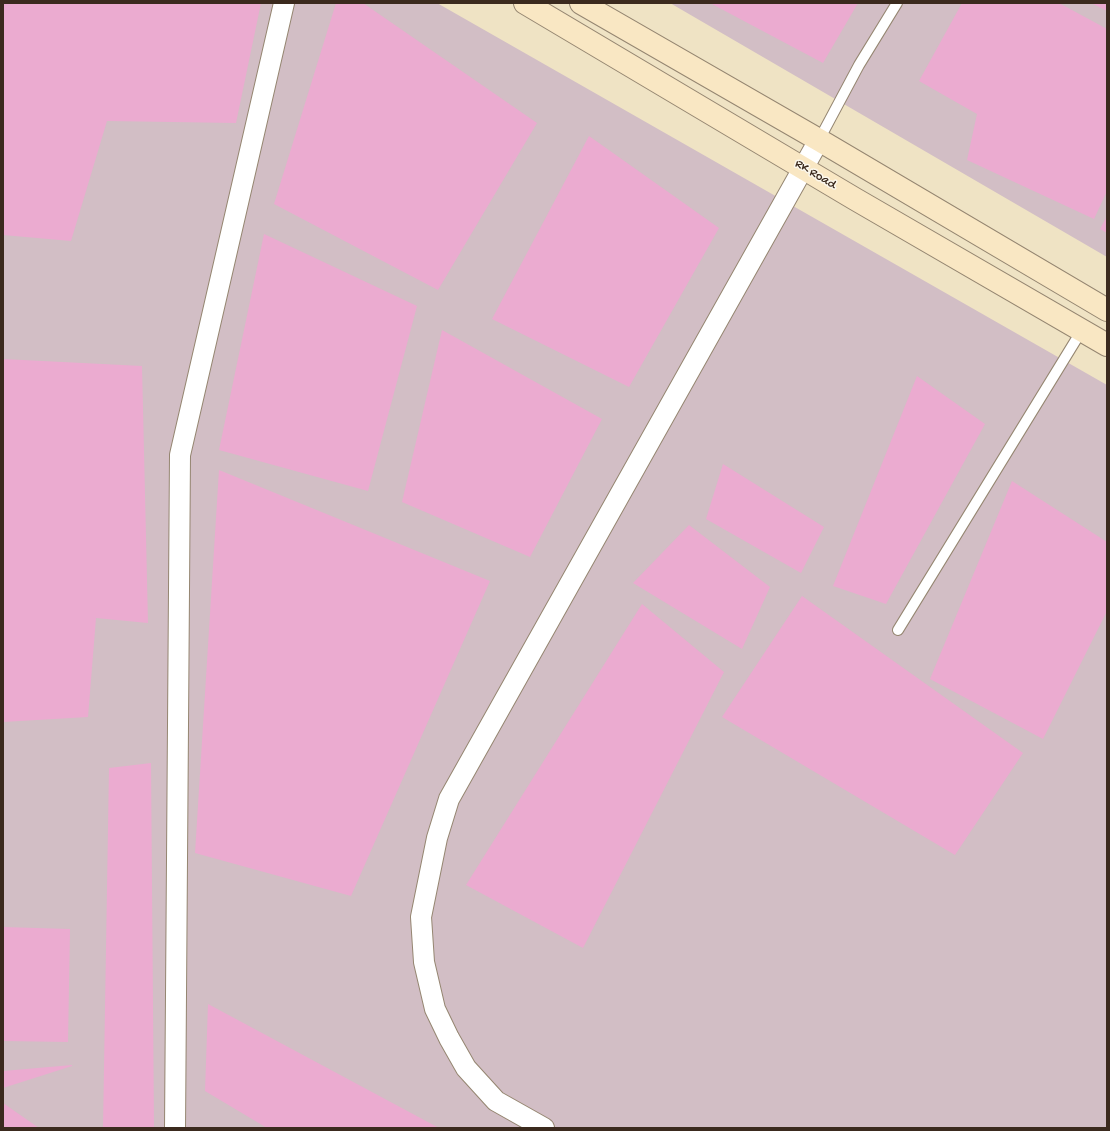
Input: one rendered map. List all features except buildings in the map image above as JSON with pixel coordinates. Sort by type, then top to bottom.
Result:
[{"type":"street","points":[[175,1128],[180,456],[284,3]]},
{"type":"street","name":"RK Road","points":[[525,3],[803,168],[1107,345]]},
{"type":"street","points":[[581,3],[819,140],[1107,310]]},
{"type":"street","points":[[544,1128],[496,1101],[466,1068],[435,1009],[424,962],[421,917],[437,838],[449,799],[819,140]]},
{"type":"lane","points":[[819,140],[859,65],[898,3]]},
{"type":"lane","points":[[898,630],[1082,330]]},
{"type":"shaded area","points":[[3,3],[437,3],[1107,385],[1107,1128],[3,1128]]},
{"type":"shaded area","points":[[670,3],[1107,3],[1107,257]]}]
